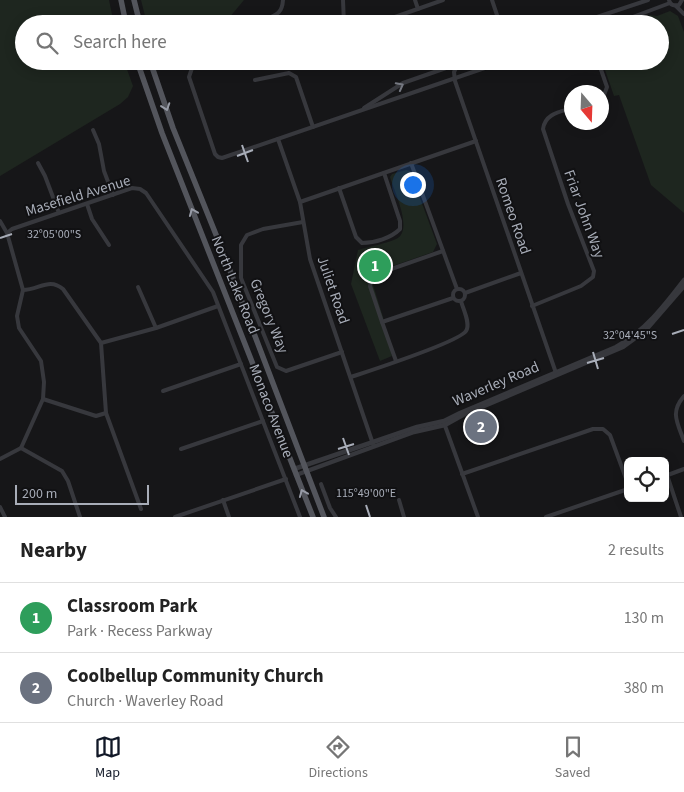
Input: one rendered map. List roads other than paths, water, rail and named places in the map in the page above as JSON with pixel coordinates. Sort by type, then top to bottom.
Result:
[{"type":"main road","points":[[121,0],[124,15]]},
{"type":"main road","points":[[134,0],[138,15]]},
{"type":"main road","name":"North Lake Road","points":[[140,70],[162,133],[313,517]]},
{"type":"main road","name":"North Lake Road","points":[[153,70],[173,128],[221,247],[324,517]]},
{"type":"street","points":[[275,15],[282,9],[284,0]]},
{"type":"street","points":[[342,15],[343,0]]},
{"type":"street","points":[[415,0],[418,9]]},
{"type":"street","points":[[400,15],[443,0]]},
{"type":"street","points":[[492,0],[497,15]]},
{"type":"street","points":[[603,15],[648,0]]},
{"type":"street","points":[[636,15],[669,2],[681,3]]},
{"type":"street","points":[[681,3],[684,9]]},
{"type":"street","points":[[681,3],[684,15]]},
{"type":"street","points":[[191,70],[189,77],[215,154],[222,158],[478,70]]},
{"type":"street","points":[[359,111],[403,83],[441,70]]},
{"type":"street","points":[[454,78],[455,70]]},
{"type":"street","points":[[601,70],[606,85]]},
{"type":"street","points":[[255,80],[288,73],[296,78],[313,127]]},
{"type":"street","name":"Romeo Road","points":[[454,78],[556,374]]},
{"type":"street","name":"Friar John Way","points":[[532,306],[588,282],[593,277],[594,271],[544,134],[544,122],[548,117],[564,110]]},
{"type":"street","points":[[93,130],[99,144],[104,171],[113,195]]},
{"type":"street","name":"Juliet Road","points":[[278,139],[300,202],[310,259],[373,445]]},
{"type":"street","points":[[300,202],[476,141]]},
{"type":"street","points":[[38,163],[59,213]]},
{"type":"street","points":[[411,163],[457,289]]},
{"type":"street","points":[[339,188],[356,237],[362,243],[370,243],[394,234],[400,229],[400,221],[384,173]]},
{"type":"street","name":"Masefield Avenue","points":[[7,233],[12,229],[132,188],[140,189]]},
{"type":"street","name":"Monaco Avenue","points":[[140,189],[146,193],[213,292],[300,517]]},
{"type":"street","points":[[87,204],[92,219],[109,245]]},
{"type":"street","points":[[0,221],[7,233],[23,290],[17,316],[19,328],[40,362],[44,382],[43,399],[21,448],[0,459]]},
{"type":"street","name":"Gregory Way","points":[[303,222],[263,229],[247,235],[241,245],[242,278],[277,367],[286,371],[342,352]]},
{"type":"street","points":[[396,361],[370,286],[371,279],[377,274],[443,251]]},
{"type":"street","points":[[465,293],[521,273]]},
{"type":"street","name":"Waverley Road","points":[[295,472],[373,445],[417,427],[444,423],[616,347],[649,323],[684,280]]},
{"type":"street","points":[[23,290],[31,290],[49,283],[57,284],[64,289],[101,343],[106,413],[141,508]]},
{"type":"street","name":"Waverley Road","points":[[556,374],[607,355],[636,338],[656,320],[684,286]]},
{"type":"street","points":[[138,287],[156,328]]},
{"type":"street","points":[[457,289],[465,293]]},
{"type":"street","points":[[453,298],[453,293],[457,289]]},
{"type":"street","points":[[453,298],[455,301],[461,301],[465,298],[465,293]]},
{"type":"street","points":[[382,322],[453,298]]},
{"type":"street","points":[[351,377],[454,340],[464,334],[468,326],[461,301]]},
{"type":"street","points":[[101,343],[156,328],[218,306]]},
{"type":"street","points":[[163,391],[241,364]]},
{"type":"street","points":[[684,396],[677,404],[676,417],[684,441]]},
{"type":"street","points":[[43,399],[96,416],[106,413]]},
{"type":"street","points":[[181,449],[263,421]]},
{"type":"street","points":[[444,423],[478,517]]},
{"type":"street","points":[[462,474],[593,429],[603,429],[610,436],[624,473]]},
{"type":"street","points":[[21,448],[62,471],[68,481],[80,517]]},
{"type":"street","points":[[669,475],[684,469]]},
{"type":"street","points":[[175,517],[286,478]]},
{"type":"street","points":[[321,484],[330,508],[336,517]]},
{"type":"street","points":[[669,484],[681,517]]},
{"type":"street","points":[[546,517],[624,490]]},
{"type":"street","points":[[223,500],[229,517]]},
{"type":"street","points":[[399,500],[404,517]]},
{"type":"street","points":[[0,507],[5,517]]},
{"type":"place","name":"Classroom Park","points":[[375,266]]},
{"type":"place","name":"Coolbellup Community Church","points":[[481,427]]}]
